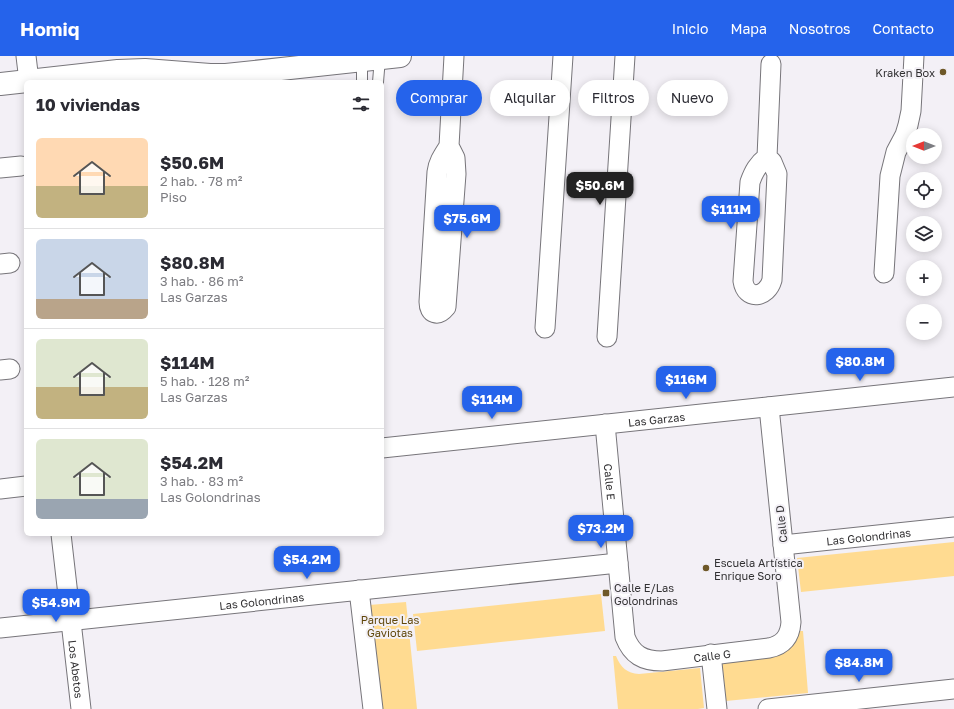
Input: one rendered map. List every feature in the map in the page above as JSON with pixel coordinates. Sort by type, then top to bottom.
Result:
[{"type":"street","points":[[26,56],[29,80]]},
{"type":"street","points":[[449,146],[456,163],[455,189],[446,307],[440,313],[437,313],[433,312],[429,302],[437,172],[443,155],[449,146],[454,56]]},
{"type":"street","points":[[545,328],[563,56]]},
{"type":"street","points":[[607,337],[625,56]]},
{"type":"street","points":[[884,273],[890,176],[896,152],[905,135],[911,111],[914,56]]},
{"type":"street","points":[[38,80],[118,71],[145,70],[163,64],[225,78],[376,58]]},
{"type":"street","points":[[767,157],[760,162],[750,182],[743,281],[746,290],[750,294],[756,295],[767,290],[772,280],[777,174],[772,162],[767,157],[770,64]]},
{"type":"street","points":[[0,84],[24,82]]},
{"type":"street","points":[[0,168],[21,166]]},
{"type":"street","name":"Las Garzas","points":[[384,448],[954,387]]},
{"type":"street","name":"Calle D","points":[[769,407],[791,622],[785,640]]},
{"type":"street","name":"Calle E","points":[[605,424],[625,637],[632,650],[638,656]]},
{"type":"street","points":[[0,489],[24,486]]},
{"type":"street","name":"Las Golondrinas","points":[[783,545],[954,527]]},
{"type":"street","name":"Los Abetos","points":[[61,536],[81,709]]},
{"type":"street","name":"Las Golondrinas","points":[[0,628],[618,563]]},
{"type":"street","points":[[359,590],[373,709]]},
{"type":"street","name":"Calle G","points":[[638,656],[654,661],[768,648],[780,644],[785,640]]},
{"type":"street","points":[[711,654],[717,709]]},
{"type":"street","points":[[768,709],[954,689]]},
{"type":"lane","points":[[363,80],[376,58]]},
{"type":"lane","points":[[376,58],[378,80]]},
{"type":"green space","points":[[954,542],[954,576],[801,592],[797,558]]},
{"type":"green space","points":[[601,594],[605,631],[417,651],[413,614]]},
{"type":"green space","name":"Parque Las Gaviotas","points":[[406,602],[417,709],[381,709],[369,605]]},
{"type":"green space","points":[[798,631],[803,631],[808,693],[726,701],[722,660]]},
{"type":"green space","points":[[613,656],[616,656],[620,664],[625,669],[639,674],[700,668],[704,708],[618,709]]},
{"type":"place","name":"Kraken Box","points":[[943,72]]},
{"type":"place","name":"Escuela Artística Enrique Soro","points":[[706,568]]},
{"type":"place","name":"Calle E/Las Golondrinas","points":[[606,593]]}]
